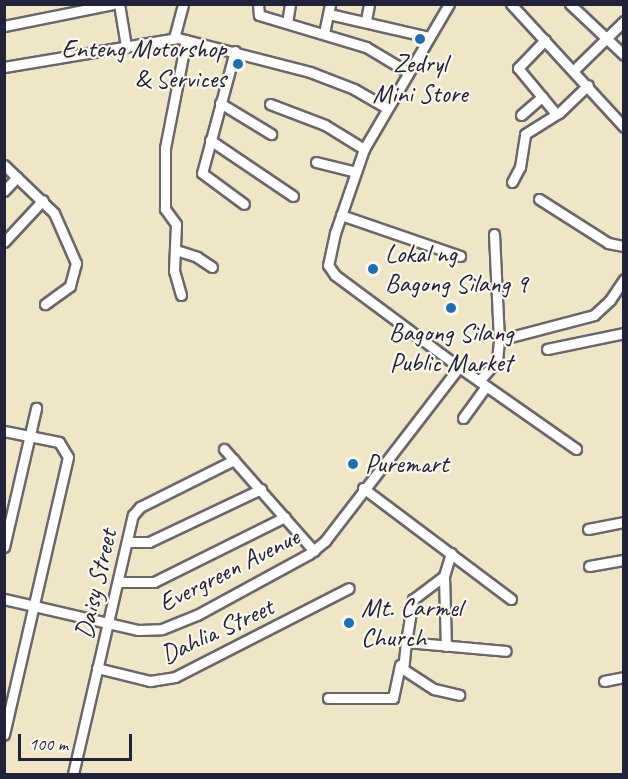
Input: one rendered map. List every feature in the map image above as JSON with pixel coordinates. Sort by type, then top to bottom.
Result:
[{"type":"street","points":[[4,26],[113,4]]},
{"type":"street","points":[[119,4],[126,46]]},
{"type":"street","points":[[174,38],[183,4]]},
{"type":"street","points":[[258,4],[258,14],[366,47],[408,72]]},
{"type":"street","points":[[287,23],[290,4]]},
{"type":"street","points":[[366,20],[369,4]]},
{"type":"street","points":[[449,4],[364,149],[341,215],[328,262],[336,275],[459,367],[576,449]]},
{"type":"street","points":[[570,4],[624,55]]},
{"type":"street","points":[[518,7],[624,127]]},
{"type":"street","points":[[324,33],[330,9],[429,37]]},
{"type":"street","points":[[574,70],[624,21]]},
{"type":"street","points":[[4,67],[174,38],[235,51],[310,72],[354,89],[387,108]]},
{"type":"street","points":[[181,295],[174,271],[176,224],[165,209],[165,148],[186,40]]},
{"type":"street","points":[[546,40],[518,68],[556,114]]},
{"type":"street","points":[[235,51],[210,140],[203,176],[244,204]]},
{"type":"street","points":[[512,182],[520,167],[525,134],[556,114],[588,85]]},
{"type":"street","points":[[521,115],[542,97]]},
{"type":"street","points":[[220,103],[271,134]]},
{"type":"street","points":[[270,104],[325,125],[364,149]]},
{"type":"street","points":[[210,140],[294,196]]},
{"type":"street","points":[[316,162],[356,172]]},
{"type":"street","points":[[4,165],[43,200],[63,230],[77,270],[70,286],[45,304]]},
{"type":"street","points":[[4,191],[17,177]]},
{"type":"street","points":[[539,199],[620,247]]},
{"type":"street","points":[[4,242],[43,200]]},
{"type":"street","points":[[341,215],[460,256]]},
{"type":"street","points":[[463,418],[497,360],[499,340],[494,234]]},
{"type":"street","points":[[176,250],[198,257],[212,267]]},
{"type":"street","points":[[499,340],[594,315],[610,300],[624,279]]},
{"type":"street","points":[[547,349],[623,335]]},
{"type":"street","name":"Evergreen Avenue","points":[[4,599],[109,624],[150,631],[178,624],[314,551],[459,367]]},
{"type":"street","points":[[4,547],[8,518],[36,408]]},
{"type":"street","points":[[4,431],[59,442],[68,457],[36,606],[4,735]]},
{"type":"street","points":[[224,449],[314,551]]},
{"type":"street","name":"Daisy Street","points":[[73,774],[133,515],[140,507],[234,460]]},
{"type":"street","points":[[363,488],[511,599]]},
{"type":"street","points":[[128,542],[149,542],[261,489]]},
{"type":"street","points":[[118,582],[154,582],[285,517]]},
{"type":"street","points":[[588,529],[624,522]]},
{"type":"street","points":[[446,646],[444,576],[451,553]]},
{"type":"street","points":[[589,566],[624,560]]},
{"type":"street","points":[[328,698],[393,698],[406,642],[412,599],[444,576]]},
{"type":"street","name":"Dahlia Street","points":[[97,668],[163,681],[349,588]]},
{"type":"street","points":[[406,642],[507,651]]},
{"type":"street","points":[[400,665],[434,689],[459,695]]},
{"type":"street","points":[[604,681],[624,677]]},
{"type":"place","name":"Zedryl Mini Store","points":[[420,39]]},
{"type":"place","name":"Enteng Motorshop & Services","points":[[238,64]]},
{"type":"place","name":"Lokal ng Bagong Silang 9","points":[[373,269]]},
{"type":"place","name":"Bagong Silang Public Market","points":[[451,308]]},
{"type":"place","name":"Puremart","points":[[353,464]]},
{"type":"place","name":"Mt. Carmel Church","points":[[349,623]]}]
